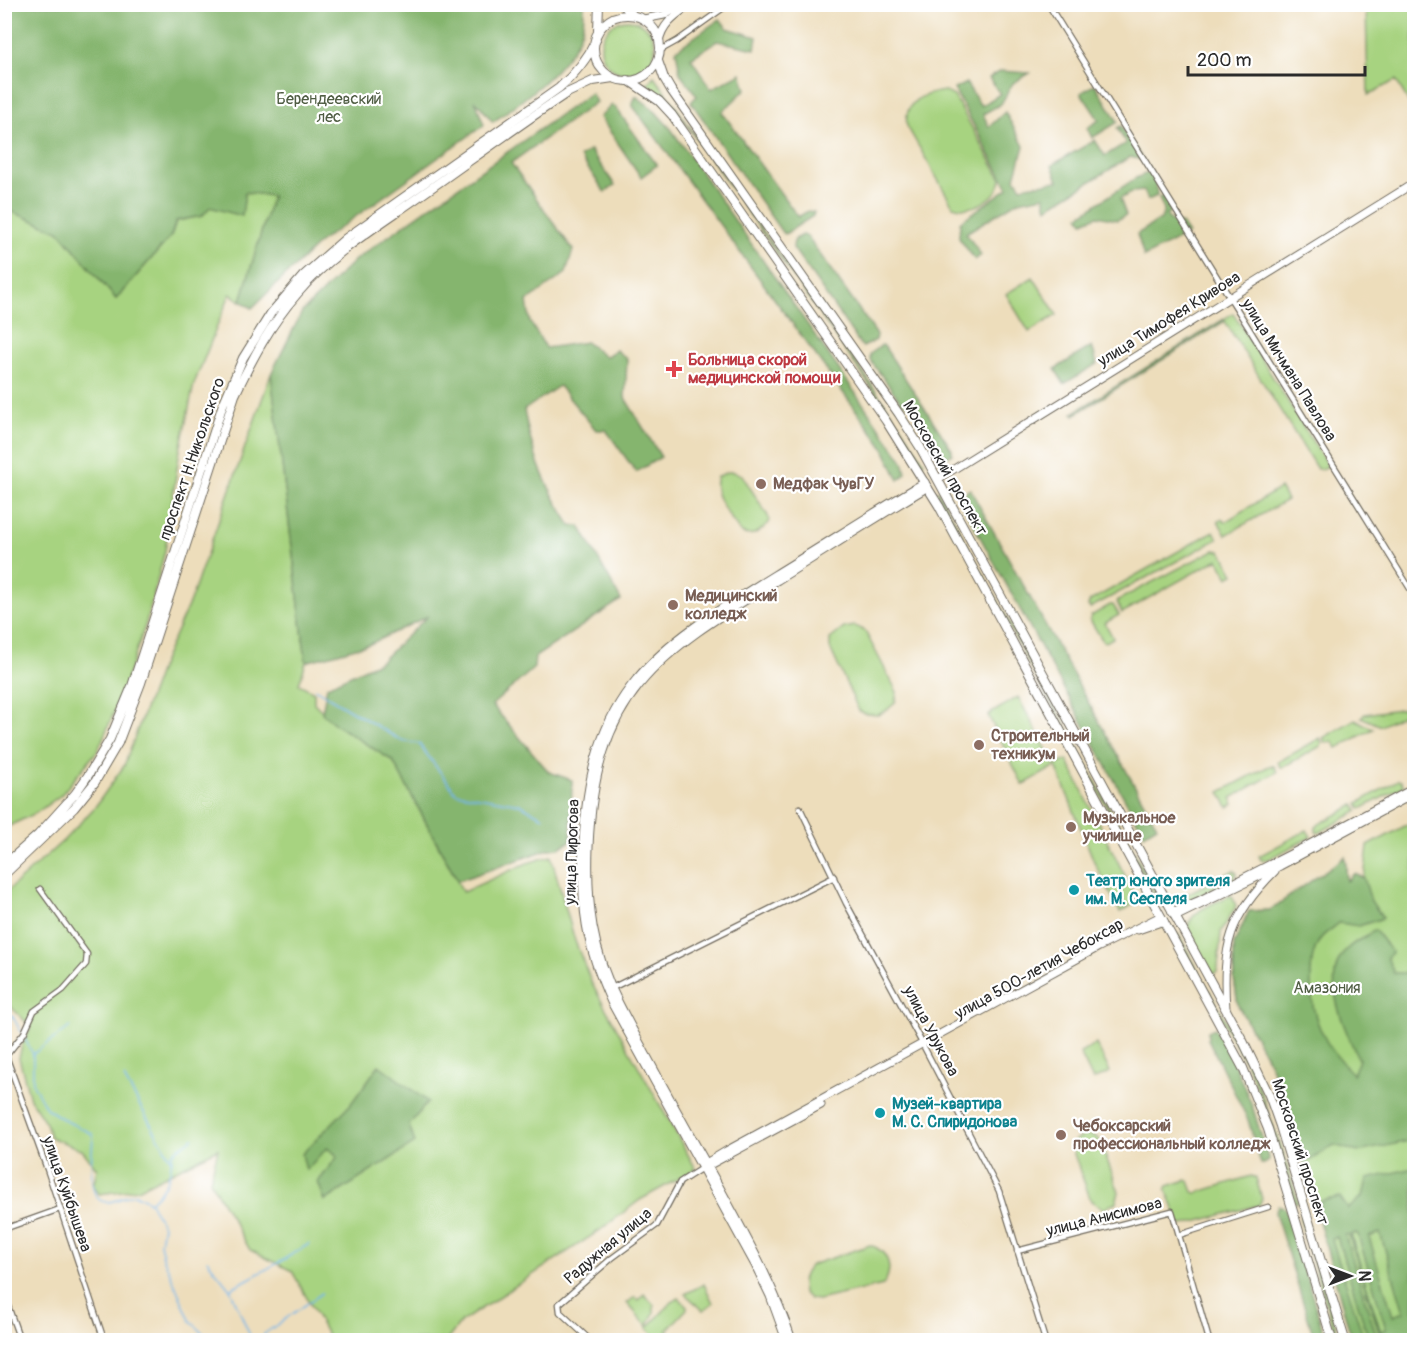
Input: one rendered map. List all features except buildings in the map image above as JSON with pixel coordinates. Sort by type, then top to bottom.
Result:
[{"type":"main road","points":[[599,4],[600,20],[596,36],[597,62],[603,71],[613,78],[628,80],[644,76],[658,61],[663,28],[667,22],[691,4]]},
{"type":"main road","points":[[622,4],[633,15]]},
{"type":"main road","points":[[644,19],[664,15],[680,4]]},
{"type":"main road","points":[[596,36],[609,19],[620,15],[633,15],[644,19],[656,30],[659,46]]},
{"type":"main road","name":"проспект Н.Никольского","points":[[13,862],[75,794],[110,739],[132,686],[222,407],[243,358],[271,314],[303,276],[346,238],[559,88],[582,65],[596,36]]},
{"type":"main road","name":"Московский проспект","points":[[658,61],[664,78],[672,90],[899,414],[938,479],[1226,1009],[1269,1095],[1345,1341]]},
{"type":"main road","name":"проспект Н.Никольского","points":[[13,862],[74,808],[95,782],[118,743],[141,683],[235,395],[254,355],[273,323],[297,293],[324,267],[364,235],[567,93],[593,81],[613,78]]},
{"type":"main road","name":"Московский проспект","points":[[628,80],[659,101],[672,115],[886,421],[927,484],[1238,1058],[1268,1129],[1330,1340]]},
{"type":"main road","name":"улица Тимофея Кривова","points":[[938,479],[1414,183]]},
{"type":"main road","points":[[927,484],[938,479]]},
{"type":"main road","name":"улица Пирогова","points":[[792,1341],[742,1226],[641,1051],[603,977],[585,891],[590,796],[609,728],[636,683],[655,662],[688,635],[751,593],[927,484]]},
{"type":"main road","points":[[1174,915],[1413,792]]},
{"type":"main road","points":[[1162,919],[1280,866],[1413,792]]},
{"type":"main road","points":[[4,865],[13,862]]},
{"type":"main road","points":[[4,875],[13,862]]},
{"type":"main road","points":[[1226,1009],[1224,987],[1227,951],[1234,924],[1242,908],[1256,890],[1280,866]]},
{"type":"main road","name":"улица 500-летия Чебоксар","points":[[706,1166],[1102,947],[1162,919]]},
{"type":"main road","points":[[1294,1213],[1306,1209]]},
{"type":"main road","name":"улица Пирогова","points":[[783,1323],[786,1341]]},
{"type":"street","points":[[659,46],[678,42],[729,4]]},
{"type":"street","name":"улица Мичмана Павлова","points":[[1048,4],[1414,595]]},
{"type":"street","name":"улица Урукова","points":[[800,808],[857,924],[993,1178],[1045,1341]]},
{"type":"street","points":[[609,990],[834,876]]},
{"type":"street","points":[[5,1057],[24,1033],[34,1011],[63,990],[87,960],[87,954],[40,889]]},
{"type":"street","name":"улица Куйбышева","points":[[5,1057],[60,1209],[104,1341]]},
{"type":"street","name":"Радужная улица","points":[[590,1341],[560,1312],[559,1304],[612,1258],[658,1223],[680,1182],[706,1166]]},
{"type":"street","points":[[1179,1235],[1268,1207]]},
{"type":"street","points":[[4,1229],[60,1209]]},
{"type":"street","name":"улица Анисимова","points":[[1017,1251],[1172,1211],[1209,1341]]},
{"type":"street","points":[[4,1295],[20,1341]]},
{"type":"green space","name":"Берендеевский лес","points":[[584,4],[583,25],[579,37],[564,61],[542,84],[493,122],[475,100],[484,125],[320,242],[252,308],[241,301],[272,196],[245,192],[242,216],[210,207],[202,216],[176,221],[171,236],[116,299],[59,231],[10,211],[5,203],[5,5]]},
{"type":"green space","points":[[1366,5],[1414,5],[1414,111],[1396,80],[1368,95]]},
{"type":"green space","points":[[720,19],[727,28],[757,37],[755,49],[717,41],[691,58],[711,89],[741,73],[746,89],[722,112],[798,217],[808,211],[814,212],[813,216],[785,234],[691,102],[697,96],[680,73],[676,50]]},
{"type":"green space","points":[[623,20],[633,20],[643,24],[651,32],[655,47],[651,62],[643,70],[633,74],[623,74],[613,70],[605,62],[601,52],[601,42],[605,32],[613,24]]},
{"type":"green space","points":[[1000,71],[1030,73],[1013,83],[1001,104],[983,114],[989,127],[1005,112],[1024,146],[1015,178],[1021,187],[1058,181],[1052,165],[1095,140],[1105,156],[1126,143],[1117,128],[1121,126],[1143,160],[1130,157],[1047,208],[1044,196],[1018,201],[966,233],[981,255],[975,260],[959,238],[960,222],[1008,188],[954,89],[966,83],[981,106],[1000,94],[989,78]]},
{"type":"green space","points":[[654,76],[924,462],[921,464],[901,430],[679,114],[647,84]]},
{"type":"green space","points":[[1095,84],[1118,122],[1092,138],[1087,128],[1099,120],[1081,93]]},
{"type":"green space","points":[[944,91],[954,96],[1001,179],[995,193],[990,198],[968,208],[953,206],[907,126],[908,110],[916,100]]},
{"type":"green space","points":[[591,93],[596,102],[511,163],[573,250],[566,273],[527,301],[530,322],[546,348],[586,342],[605,357],[616,350],[627,359],[625,398],[661,457],[636,472],[606,430],[596,430],[559,386],[524,410],[536,457],[554,498],[571,526],[580,526],[621,600],[535,657],[534,668],[492,705],[549,772],[572,780],[571,841],[559,848],[549,849],[458,881],[393,761],[336,725],[322,713],[327,686],[381,661],[428,616],[370,644],[306,662],[271,374],[302,312],[356,259]]},
{"type":"green space","points":[[636,96],[652,108],[671,129],[903,461],[906,473],[899,480],[883,447],[632,105]]},
{"type":"green space","points":[[612,105],[657,165],[641,177],[600,117]]},
{"type":"green space","points":[[590,150],[615,185],[605,192],[580,157]]},
{"type":"green space","points":[[1150,172],[1156,182],[1157,196],[1148,200],[1144,191],[1132,192],[1120,199],[1126,215],[1117,220],[1097,216],[1083,222],[1079,216],[1136,178]]},
{"type":"green space","points":[[245,192],[272,196],[241,301],[230,294],[194,384],[179,455],[165,551],[146,623],[121,696],[98,750],[61,795],[36,813],[5,828],[5,217],[10,211],[59,231],[116,299],[171,236],[176,221],[202,216],[210,207],[242,215]]},
{"type":"green space","points":[[1164,195],[1172,210],[1166,215],[1172,222],[1182,224],[1188,234],[1144,257],[1137,234],[1161,219],[1164,210],[1159,198]]},
{"type":"green space","points":[[802,235],[807,236],[877,335],[876,340],[863,347],[860,344],[793,248],[795,240]]},
{"type":"green space","points":[[1033,277],[1057,315],[1029,332],[1006,294]]},
{"type":"green space","points":[[1233,313],[1328,466],[1321,470],[1317,469],[1227,325],[1224,319]]},
{"type":"green space","points":[[1224,319],[1225,321],[1074,415],[1073,413]]},
{"type":"green space","points":[[882,345],[952,450],[952,454],[946,458],[943,457],[910,406],[901,402],[870,360],[870,354]]},
{"type":"green space","points":[[1092,346],[1097,364],[1064,384],[1055,369]]},
{"type":"green space","points":[[271,374],[306,662],[299,684],[314,692],[314,703],[336,725],[393,761],[463,892],[527,863],[551,856],[575,941],[592,984],[696,1169],[640,1200],[599,1231],[461,1322],[447,1340],[330,1340],[292,1271],[250,1250],[210,1181],[218,1149],[138,1189],[99,1194],[93,1186],[97,1169],[82,1150],[50,1137],[46,1123],[30,1099],[19,1058],[22,1045],[31,1027],[8,1004],[4,976],[4,894],[64,840],[95,807],[124,766],[161,666],[191,599]],"holes":[[[379,1065],[325,1200],[338,1156],[327,1148],[306,1169]]]},
{"type":"green space","points":[[727,472],[742,475],[768,516],[769,522],[756,533],[748,535],[740,532],[719,498],[716,491],[717,477]]},
{"type":"green space","points":[[1280,488],[1287,500],[1226,535],[1218,521],[1222,519],[1225,522]]},
{"type":"green space","points":[[970,489],[1157,826],[1144,834],[958,497]]},
{"type":"green space","points":[[938,491],[1163,906],[1161,907],[936,492]]},
{"type":"green space","points":[[1214,531],[1218,539],[1090,608],[1088,606],[1090,601]]},
{"type":"green space","points":[[1214,550],[1221,551],[1234,574],[1228,577],[1218,559],[1122,613],[1118,600]]},
{"type":"green space","points":[[1113,605],[1119,615],[1105,623],[1113,638],[1106,642],[1103,641],[1090,620],[1091,616]]},
{"type":"green space","points":[[855,626],[865,631],[897,692],[895,703],[878,715],[859,711],[830,648],[830,639],[844,628]]},
{"type":"green space","points":[[1018,697],[1055,765],[1067,760],[1138,902],[1120,912],[1095,864],[1056,766],[1023,785],[988,715]]},
{"type":"green space","points":[[1406,708],[1410,711],[1381,726],[1361,717],[1365,714]]},
{"type":"green space","points":[[1355,719],[1373,729],[1337,748],[1332,741],[1326,743],[1323,738]]},
{"type":"green space","points":[[1320,738],[1321,746],[1280,767],[1278,762]]},
{"type":"green space","points":[[1269,766],[1274,766],[1277,772],[1231,798],[1234,804],[1228,807],[1220,792]]},
{"type":"green space","points":[[1398,780],[1404,786],[1361,809],[1358,803]]},
{"type":"green space","points":[[1354,805],[1358,811],[1319,833],[1316,832],[1319,824]]},
{"type":"green space","name":"Амазония","points":[[1414,821],[1414,1340],[1352,1340],[1304,1164],[1271,1066],[1238,1005],[1234,978],[1234,944],[1249,911],[1270,910],[1345,857],[1347,881],[1354,874],[1364,878],[1368,846]]},
{"type":"green space","points":[[1307,830],[1311,837],[1269,859],[1261,860],[1259,856]]},
{"type":"green space","name":"Амазония","points":[[1345,857],[1347,881],[1354,874],[1364,878],[1371,901],[1383,918],[1359,926],[1339,923],[1321,938],[1314,953],[1311,973],[1311,993],[1316,1019],[1334,1053],[1353,1074],[1359,1060],[1341,1019],[1335,988],[1335,973],[1339,960],[1348,948],[1375,930],[1392,953],[1387,957],[1394,973],[1406,973],[1414,983],[1414,1140],[1358,1152],[1334,1145],[1304,1164],[1271,1066],[1238,1005],[1234,978],[1234,944],[1249,911],[1270,910]]},
{"type":"green space","points":[[1234,870],[1237,874],[1231,880],[1180,905],[1176,903],[1177,899]]},
{"type":"green space","points":[[1232,896],[1236,906],[1221,932],[1218,968],[1213,974],[1187,930],[1189,923],[1197,913]]},
{"type":"green space","points":[[1178,934],[1253,1070],[1298,1202],[1295,1203],[1268,1116],[1250,1071],[1176,935]]},
{"type":"green space","points":[[1215,1028],[1252,1105],[1269,1161],[1264,1164],[1261,1164],[1248,1120],[1208,1039],[1208,1031]]},
{"type":"green space","points":[[1096,1044],[1110,1072],[1093,1080],[1080,1053]]},
{"type":"green space","points":[[379,1065],[428,1102],[409,1125],[415,1143],[325,1201],[318,1182],[338,1156],[327,1148],[306,1170],[302,1154],[350,1105]]},
{"type":"green space","points":[[1084,1134],[1095,1136],[1100,1141],[1119,1192],[1116,1202],[1104,1209],[1091,1201],[1074,1154],[1075,1141]]},
{"type":"green space","points":[[1414,1168],[1414,1340],[1352,1340],[1317,1214],[1321,1201],[1340,1197],[1348,1209],[1363,1196],[1367,1179]],"holes":[[[1356,1233],[1358,1235],[1386,1329],[1381,1332],[1351,1235]],[[1380,1233],[1404,1312],[1393,1316],[1369,1237]],[[1345,1235],[1349,1235],[1379,1333],[1376,1335]],[[1337,1237],[1368,1337],[1364,1339],[1332,1239]]]},
{"type":"green space","points":[[1251,1176],[1256,1178],[1262,1199],[1259,1205],[1183,1225],[1180,1224],[1166,1189],[1168,1186],[1186,1180],[1196,1193]]},
{"type":"green space","points":[[1278,1206],[1285,1208],[1323,1331],[1313,1334],[1275,1213]]},
{"type":"green space","points":[[1303,1217],[1340,1340],[1337,1340],[1300,1218]]},
{"type":"green space","points":[[870,1245],[882,1252],[888,1261],[888,1273],[883,1285],[818,1300],[810,1299],[803,1293],[803,1278],[811,1265]]},
{"type":"green space","points":[[704,1284],[713,1303],[703,1310],[685,1294]]},
{"type":"green space","points":[[644,1294],[654,1305],[654,1313],[647,1326],[627,1303],[635,1297],[638,1300]]},
{"type":"green space","points":[[679,1298],[687,1309],[667,1330],[676,1340],[654,1340],[656,1337],[647,1328],[672,1302]]},
{"type":"waterway","points":[[315,689],[402,741],[419,744],[456,793],[519,804],[543,817]]},
{"type":"waterway","points":[[4,1012],[13,1017],[33,1054],[33,1084],[46,1108],[93,1134],[91,1174],[95,1194],[100,1200],[107,1202],[135,1194],[150,1202],[163,1226],[160,1243],[163,1257],[190,1320],[210,1340]]},
{"type":"waterway","points":[[33,1054],[70,1027]]},
{"type":"waterway","points":[[124,1078],[172,1161]]},
{"type":"waterway","points":[[150,1202],[161,1191],[167,1180],[172,1153],[193,1138]]},
{"type":"waterway","points":[[230,1289],[309,1244]]},
{"type":"waterway","points":[[207,1260],[230,1289],[252,1340]]},
{"type":"waterway","points":[[264,1340],[264,1334],[322,1293]]},
{"type":"place","name":"Больница скорой медицинской помощи","points":[[674,369]]},
{"type":"place","name":"Медфак ЧувГУ","points":[[761,484]]},
{"type":"place","name":"Медицинский колледж","points":[[673,605]]},
{"type":"place","name":"Строительный техникум","points":[[979,745]]},
{"type":"place","name":"Музыкальное училище","points":[[1071,827]]},
{"type":"place","name":"Театр юного зрителя им. М. Сеспеля","points":[[1074,890]]},
{"type":"place","name":"Музей-квартира М. С. Спиридонова","points":[[880,1113]]},
{"type":"place","name":"Чебоксарский профессиональный колледж","points":[[1061,1135]]}]
